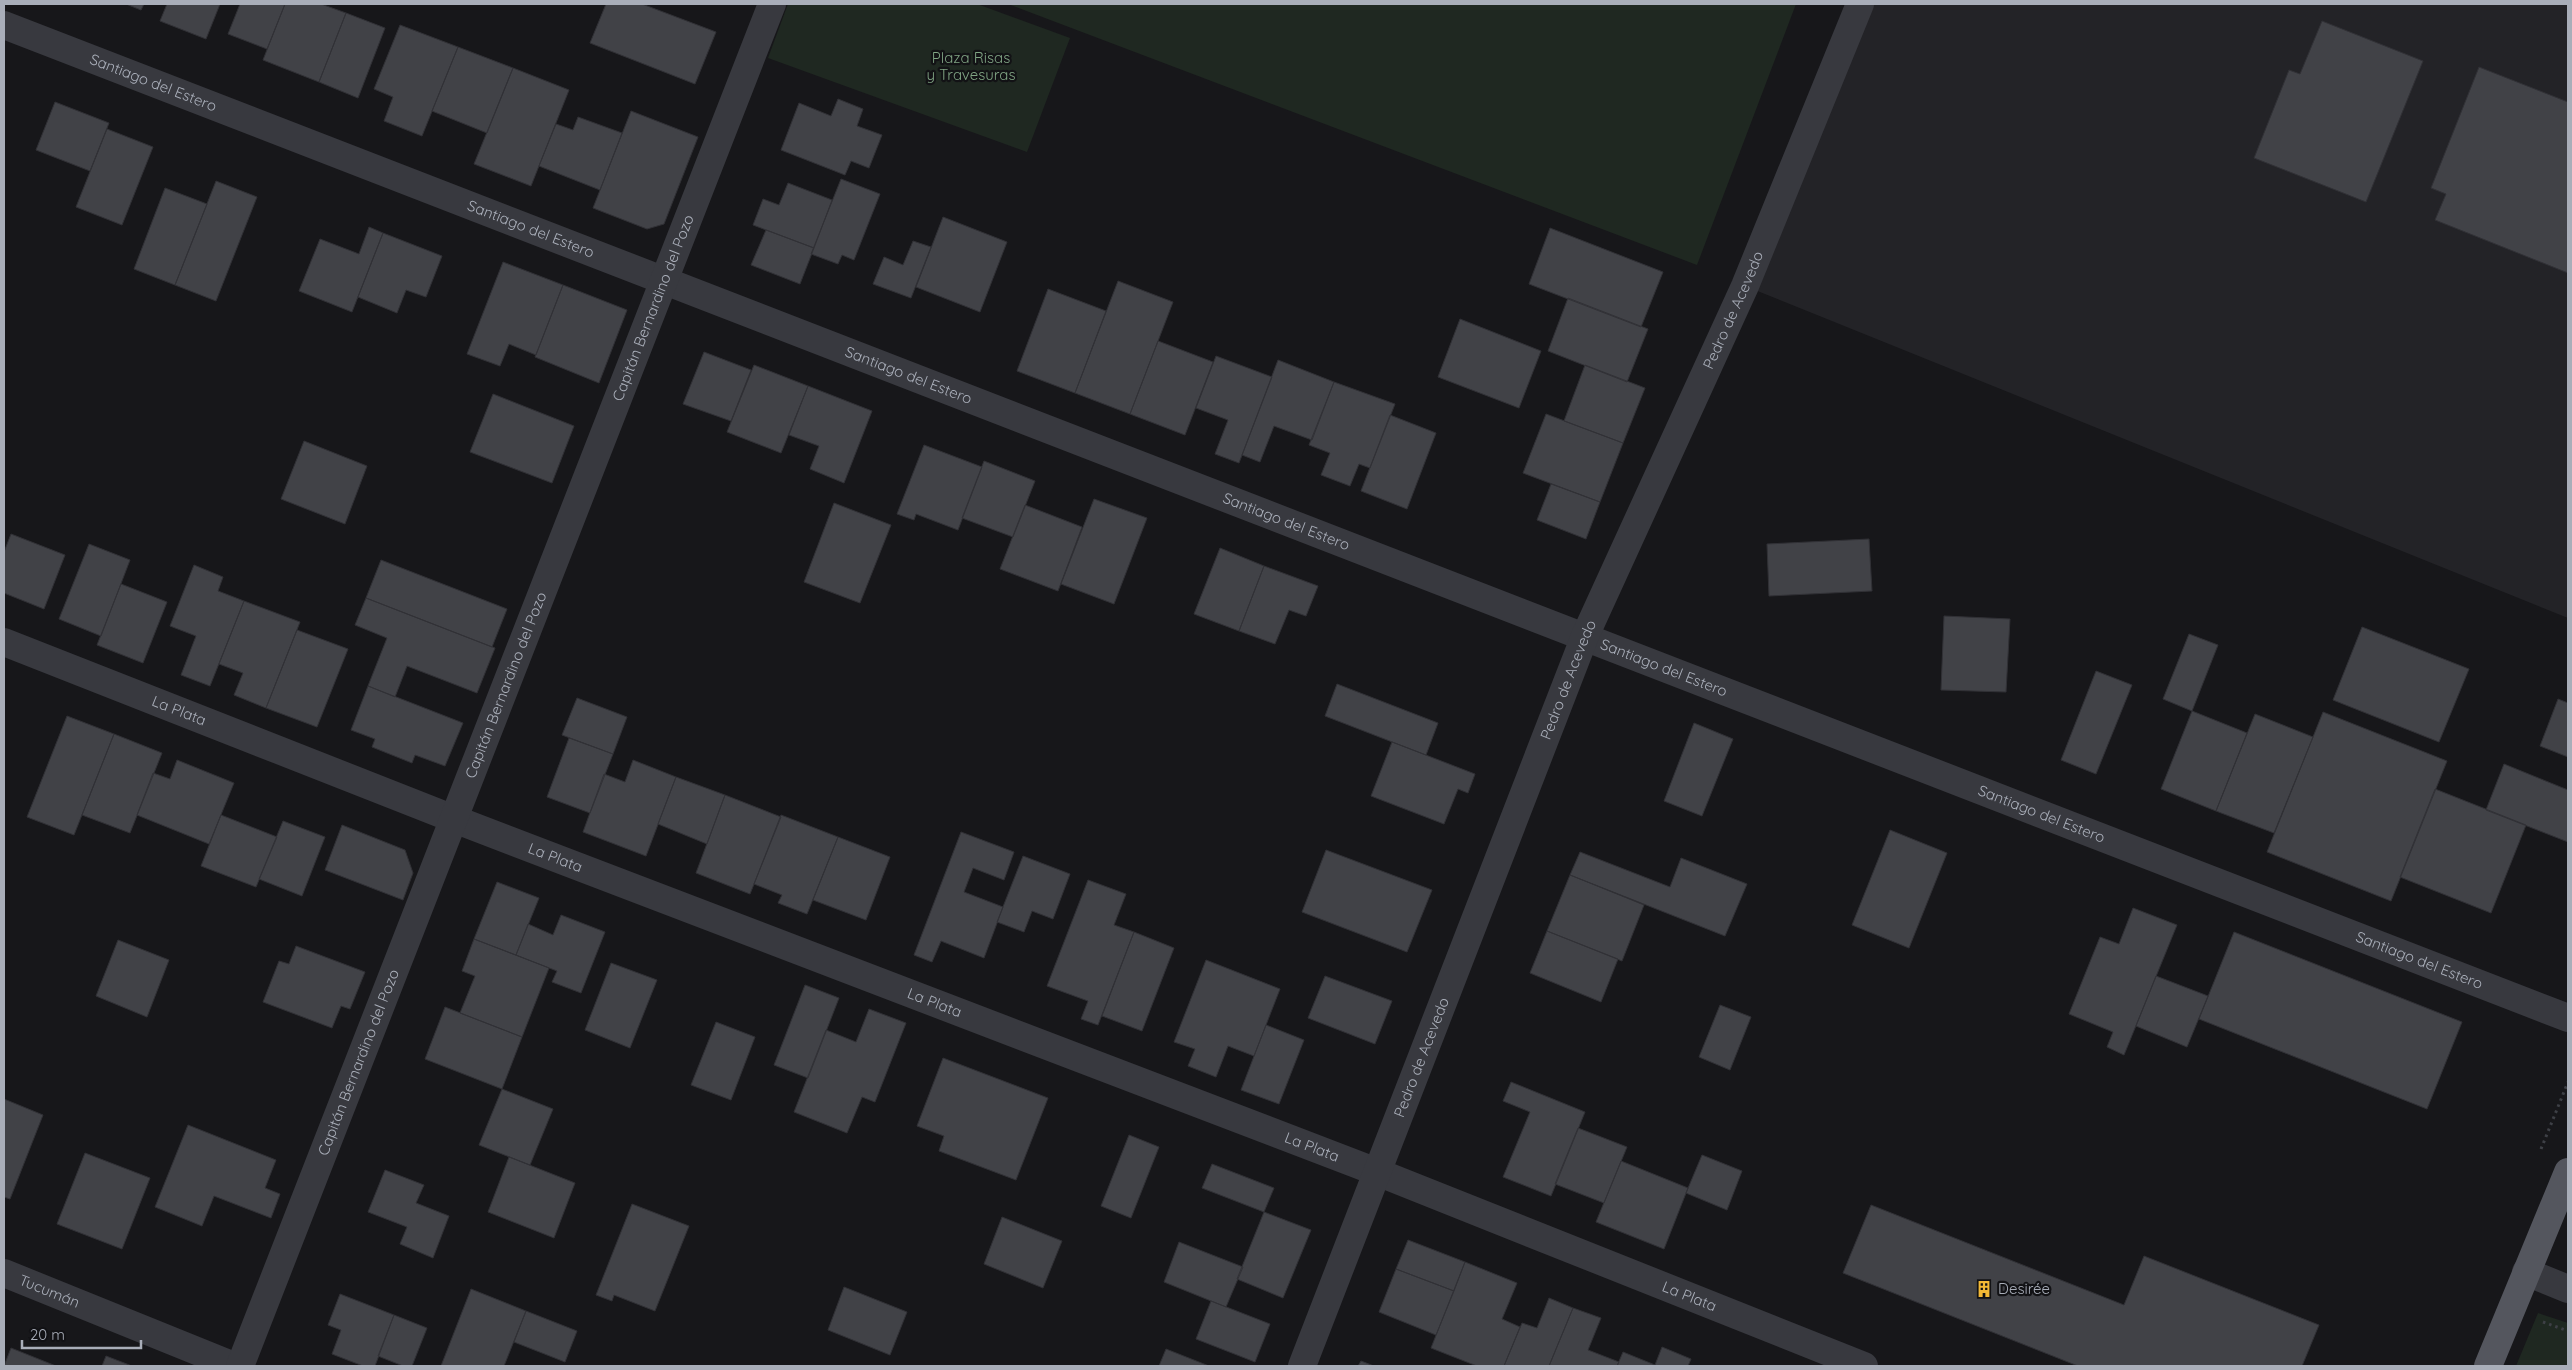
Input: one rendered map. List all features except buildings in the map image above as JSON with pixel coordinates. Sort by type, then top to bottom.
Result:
[{"type":"main road","points":[[2488,1366],[2568,1172]]},
{"type":"street","name":"Capitán Bernardino del Pozo","points":[[240,1366],[772,4]]},
{"type":"street","name":"Pedro de Acevedo","points":[[1302,1366],[1585,636],[1745,286],[1860,4]]},
{"type":"street","name":"Santiago del Estero","points":[[4,26],[1585,636],[2568,1018]]},
{"type":"street","name":"La Plata","points":[[4,642],[454,819],[1377,1172],[1864,1366]]},
{"type":"street","points":[[2526,1272],[2568,1289]]},
{"type":"street","name":"Tucumán","points":[[4,1274],[234,1366]]},
{"type":"path","points":[[2538,1330],[2542,1321],[2568,1331]]},
{"type":"shaded area","points":[[1860,4],[2568,4],[2568,618],[1745,286]]},
{"type":"green space","name":"Plaza Risas y Travesuras","points":[[788,4],[977,4],[1070,38],[1027,152],[768,58]]},
{"type":"green space","points":[[1008,4],[1796,4],[1697,265]]},
{"type":"green space","points":[[2538,1313],[2568,1323],[2568,1366],[2516,1366]]},
{"type":"place","name":"Desirée","points":[[1984,1289]]}]
